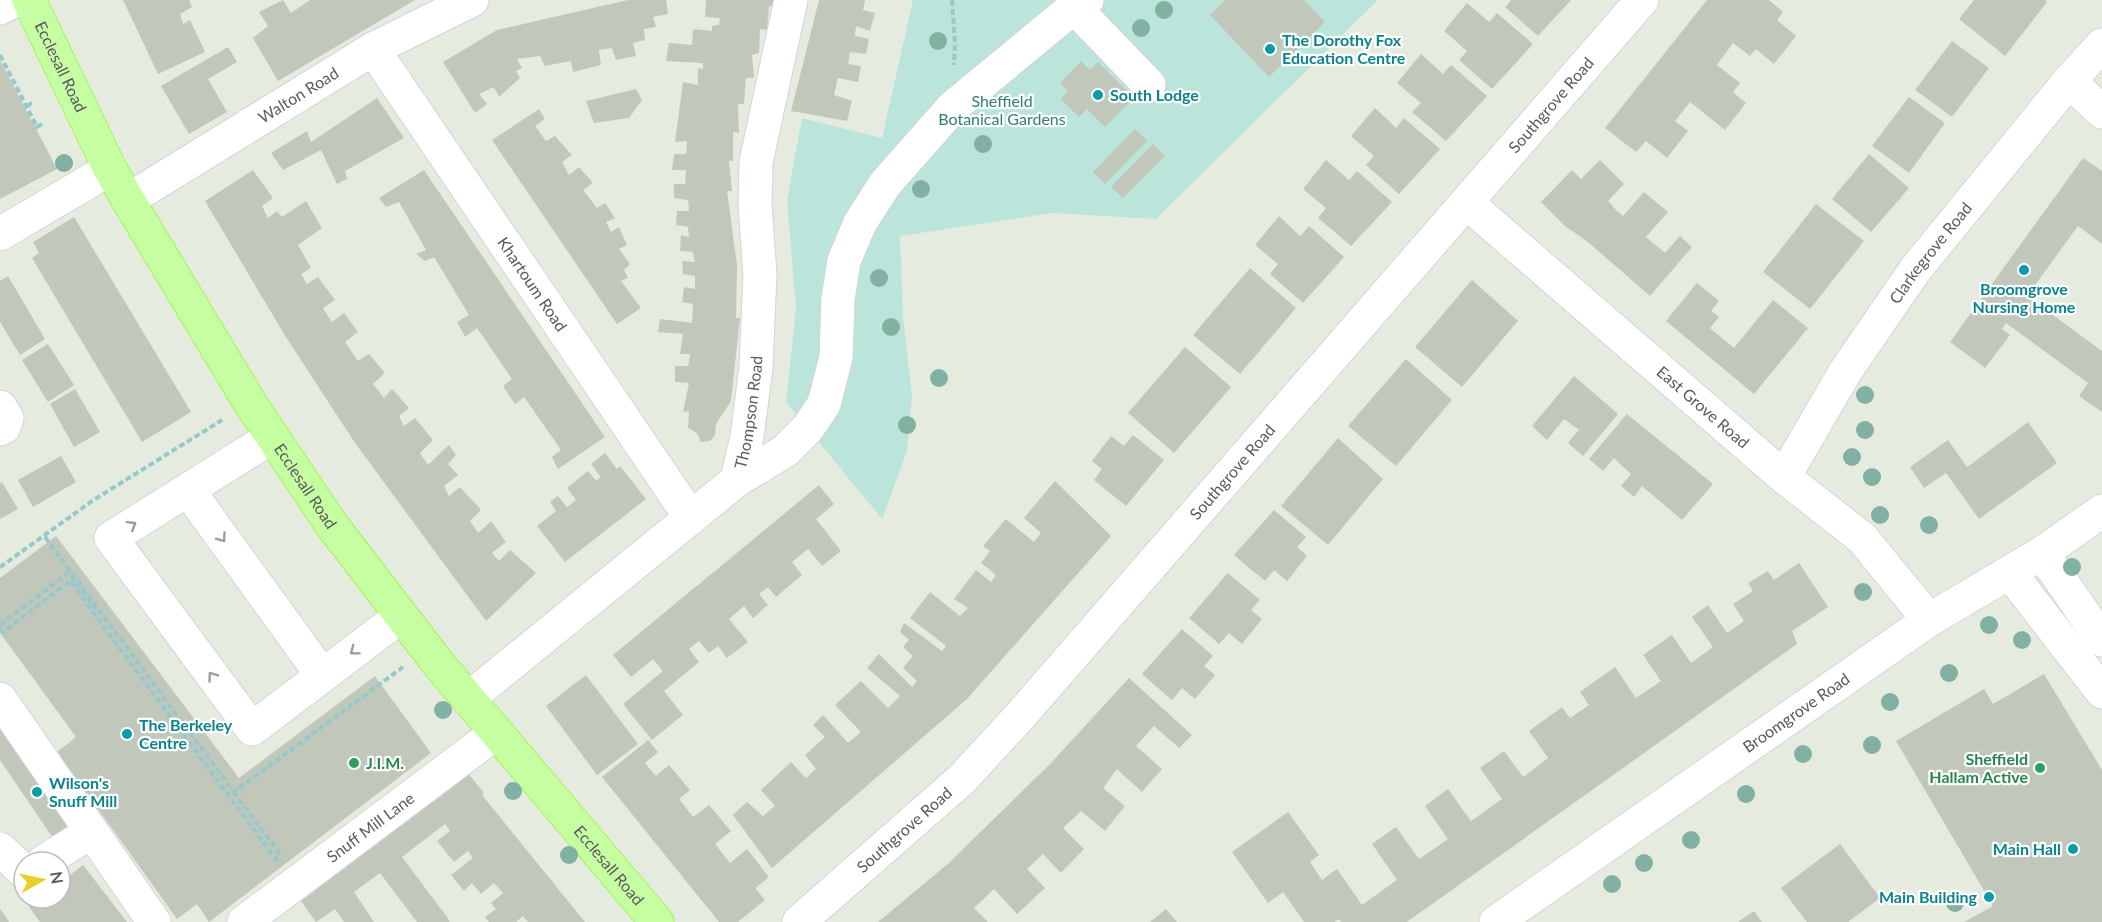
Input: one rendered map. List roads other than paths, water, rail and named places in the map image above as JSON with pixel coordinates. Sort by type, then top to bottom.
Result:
[{"type":"main road","name":"Ecclesall Road","points":[[29,0],[110,169],[250,403],[331,524],[468,699],[657,922]]},
{"type":"street","points":[[0,8],[15,0]]},
{"type":"street","name":"Walton Road","points":[[128,200],[373,49],[472,0]]},
{"type":"street","name":"Thompson Road","points":[[468,699],[737,480],[747,437],[756,367],[760,275],[755,205],[756,162],[791,0]]},
{"type":"street","name":"Southgrove Road","points":[[799,922],[962,779],[1021,715],[1642,0]]},
{"type":"street","points":[[737,480],[785,451],[808,428],[824,404],[836,357],[838,299],[844,261],[860,223],[885,184],[953,107],[1080,4],[1149,85]]},
{"type":"street","name":"Clarkegrove Road","points":[[1784,477],[1845,372],[1915,270],[2069,81],[2102,45]]},
{"type":"street","name":"Khartoum Road","points":[[373,49],[691,518]]},
{"type":"street","points":[[2069,81],[2102,112]]},
{"type":"street","points":[[0,234],[110,169]]},
{"type":"street","name":"East Grove Road","points":[[1467,203],[1784,477],[1862,538],[1929,620]]},
{"type":"street","points":[[0,407],[7,418],[0,429]]},
{"type":"street","points":[[272,437],[111,538],[252,729],[401,616]]},
{"type":"street","points":[[188,490],[322,675]]},
{"type":"street","name":"Broomgrove Road","points":[[1496,922],[1929,620],[2042,553],[2102,511]]},
{"type":"street","points":[[2042,553],[2102,640]]},
{"type":"street","points":[[2010,573],[2102,692]]},
{"type":"street","points":[[0,699],[154,922]]},
{"type":"street","name":"Snuff Mill Lane","points":[[244,922],[496,733]]},
{"type":"street","points":[[63,850],[92,832]]},
{"type":"street","points":[[0,849],[12,860]]},
{"type":"place","name":"The Dorothy Fox Education Centre","points":[[1270,49]]},
{"type":"place","name":"South Lodge","points":[[1098,95]]},
{"type":"place","name":"Broomgrove Nursing Home","points":[[2024,270]]},
{"type":"place","name":"The Berkeley Centre","points":[[127,734]]},
{"type":"place","name":"J.I.M.","points":[[354,763]]},
{"type":"place","name":"Sheffield Hallam Active","points":[[2040,768]]},
{"type":"place","name":"Wilson's Snuff Mill","points":[[37,792]]},
{"type":"place","name":"Main Hall","points":[[2073,849]]},
{"type":"place","name":"Main Building","points":[[1989,897]]},
{"type":"park label","name":"Sheffield Botanical Gardens","points":[[1002,110]]}]
